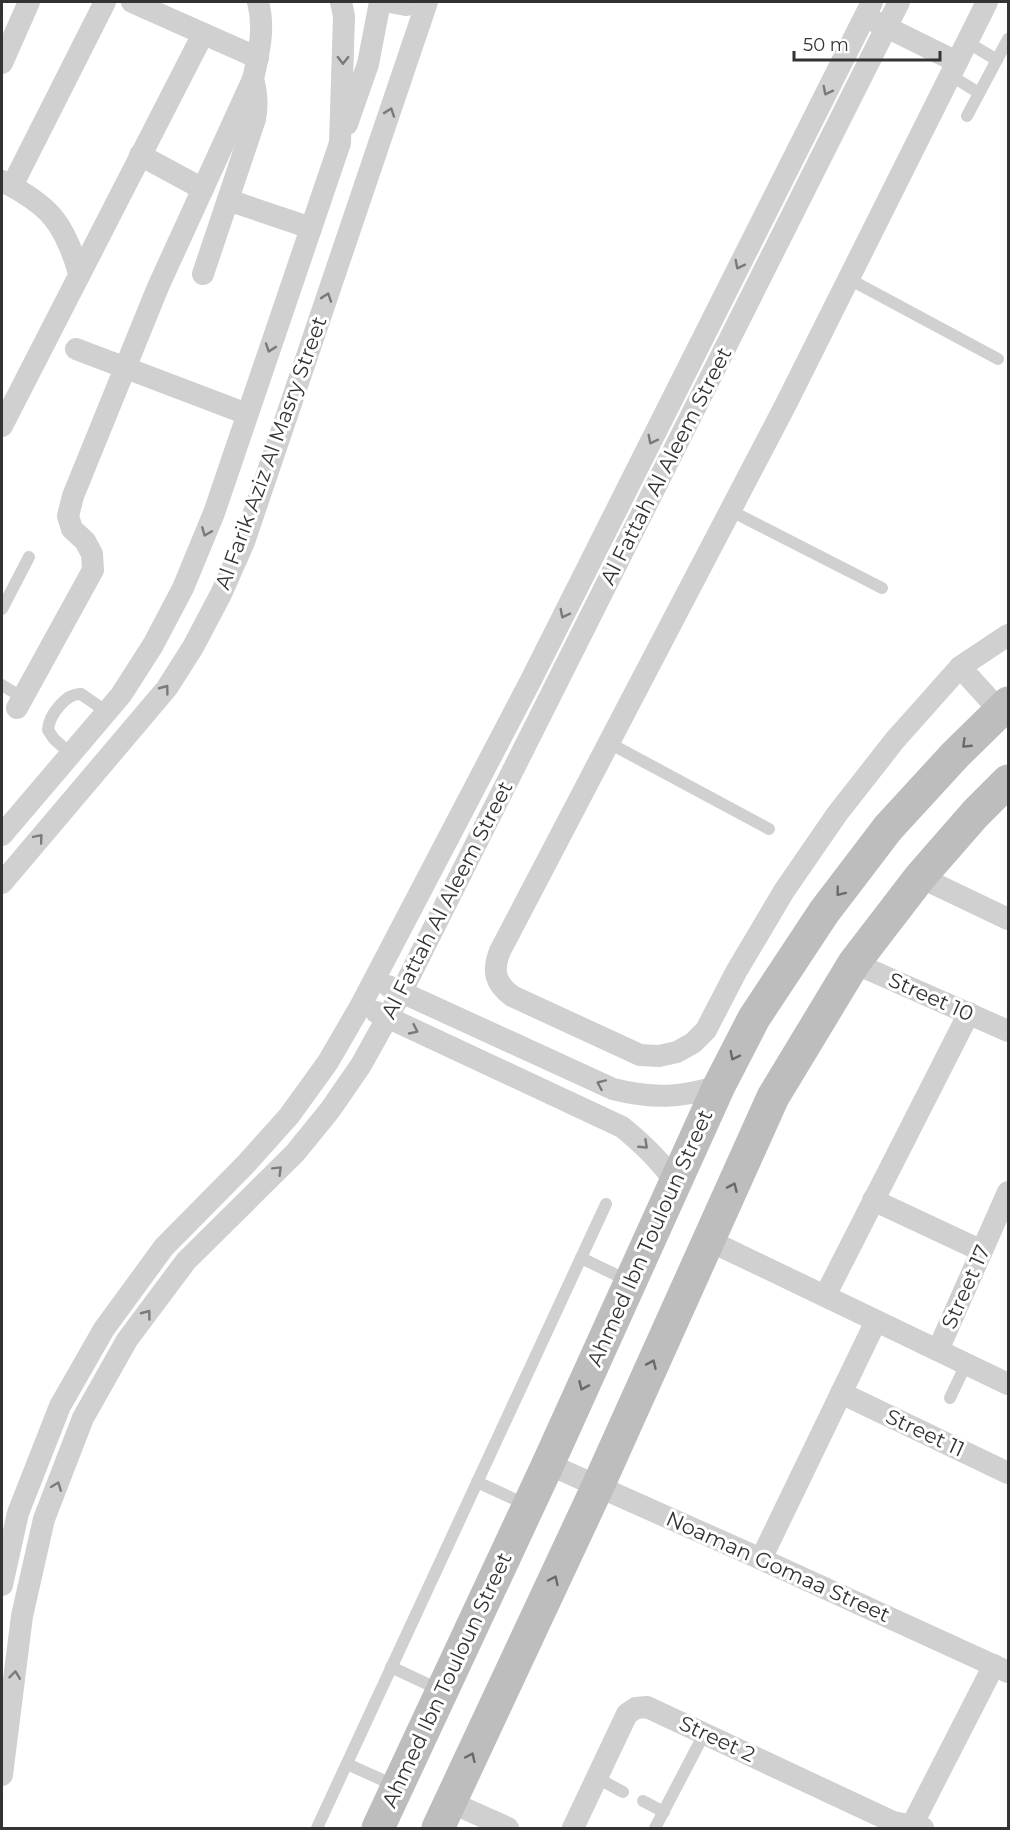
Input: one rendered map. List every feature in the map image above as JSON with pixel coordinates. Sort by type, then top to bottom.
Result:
[{"type":"street","points":[[2,63],[29,2]]},
{"type":"street","points":[[79,273],[70,244],[55,218],[23,192],[7,184],[105,2]]},
{"type":"street","points":[[132,2],[203,33],[255,69]]},
{"type":"street","points":[[20,703],[93,570],[92,554],[85,542],[72,529],[68,516],[73,496],[255,69],[261,46],[261,12],[258,2]]},
{"type":"street","name":"Al Farik Aziz Al Masry Street","points":[[2,835],[121,695],[153,645],[183,588],[213,513],[340,143],[344,16],[341,2]]},
{"type":"street","points":[[340,143],[368,64],[380,2]]},
{"type":"street","points":[[390,2],[406,5],[419,2]]},
{"type":"street","name":"Al Farik Aziz Al Masry Street","points":[[2,883],[166,688],[193,647],[221,594],[244,542],[427,2]]},
{"type":"street","name":"Al Fattah Al Aleem Street","points":[[2,1775],[22,1616],[44,1519],[83,1418],[127,1340],[186,1261],[295,1153],[330,1110],[361,1065],[401,993],[899,2]]},
{"type":"street","points":[[987,2],[731,511],[500,951],[495,964],[496,976],[501,988],[512,996],[640,1055],[659,1056],[676,1052],[693,1043],[706,1030],[736,972],[784,891],[837,814],[895,740],[960,667],[1008,635]]},
{"type":"street","points":[[868,9],[886,27],[958,60]]},
{"type":"street","name":"Al Fattah Al Aleem Street","points":[[2,1585],[18,1513],[60,1406],[104,1329],[164,1247],[290,1116],[328,1062],[375,980],[530,682],[868,9]]},
{"type":"street","points":[[2,426],[203,33]]},
{"type":"street","points":[[203,274],[255,119],[258,106],[255,69]]},
{"type":"street","points":[[140,155],[203,189]]},
{"type":"street","points":[[228,201],[311,228]]},
{"type":"street","points":[[76,349],[247,414]]},
{"type":"street","points":[[960,667],[1004,707]]},
{"type":"street","name":"Ahmed Ibn Touloun Street","points":[[378,1828],[548,1464],[719,1086],[754,1018],[824,912],[888,828],[956,754],[1004,707]]},
{"type":"street","points":[[508,1828],[444,1815],[597,1486],[773,1097],[854,963],[920,877],[975,814],[1008,781]]},
{"type":"street","points":[[920,877],[1008,919]]},
{"type":"street","name":"Street 10","points":[[854,963],[1008,1031]]},
{"type":"street","points":[[375,980],[613,1089],[637,1095],[674,1096],[692,1094],[719,1086]]},
{"type":"street","points":[[361,1005],[622,1127],[643,1143],[675,1182]]},
{"type":"street","points":[[825,1296],[969,1013]]},
{"type":"street","points":[[459,1051],[452,1030],[460,1020]]},
{"type":"street","points":[[622,1127],[629,1123],[634,1114],[637,1095]]},
{"type":"street","name":"Street 17","points":[[938,1350],[1008,1192]]},
{"type":"street","points":[[873,1200],[982,1251]]},
{"type":"street","points":[[708,1240],[1008,1384]]},
{"type":"street","points":[[761,1559],[876,1321]]},
{"type":"street","name":"Street 11","points":[[841,1393],[1008,1473]]},
{"type":"street","points":[[60,1406],[83,1418]]},
{"type":"street","name":"Noaman Gomaa Street","points":[[548,1464],[1001,1669]]},
{"type":"street","points":[[908,1827],[1001,1669]]},
{"type":"street","name":"Street 2","points":[[573,1828],[627,1714],[636,1708],[647,1707],[908,1827]]},
{"type":"lane","points":[[967,116],[1008,39]]},
{"type":"lane","points":[[958,60],[997,60]]},
{"type":"lane","points":[[958,60],[980,93]]},
{"type":"lane","points":[[849,279],[998,359]]},
{"type":"lane","points":[[731,511],[882,588]]},
{"type":"lane","points":[[2,609],[29,557]]},
{"type":"lane","points":[[2,685],[20,703]]},
{"type":"lane","points":[[71,754],[54,739],[48,730],[51,718],[65,700],[70,695],[81,694],[107,712]]},
{"type":"lane","points":[[609,743],[769,829]]},
{"type":"lane","points":[[317,1828],[606,1204]]},
{"type":"lane","points":[[581,1258],[630,1281]]},
{"type":"lane","points":[[950,1398],[966,1364]]},
{"type":"lane","points":[[477,1482],[528,1506]]},
{"type":"lane","points":[[392,1667],[441,1690]]},
{"type":"lane","points":[[656,1828],[704,1734]]},
{"type":"lane","points":[[347,1764],[397,1787]]},
{"type":"lane","points":[[597,1778],[623,1792]]},
{"type":"lane","points":[[643,1801],[664,1812]]}]
